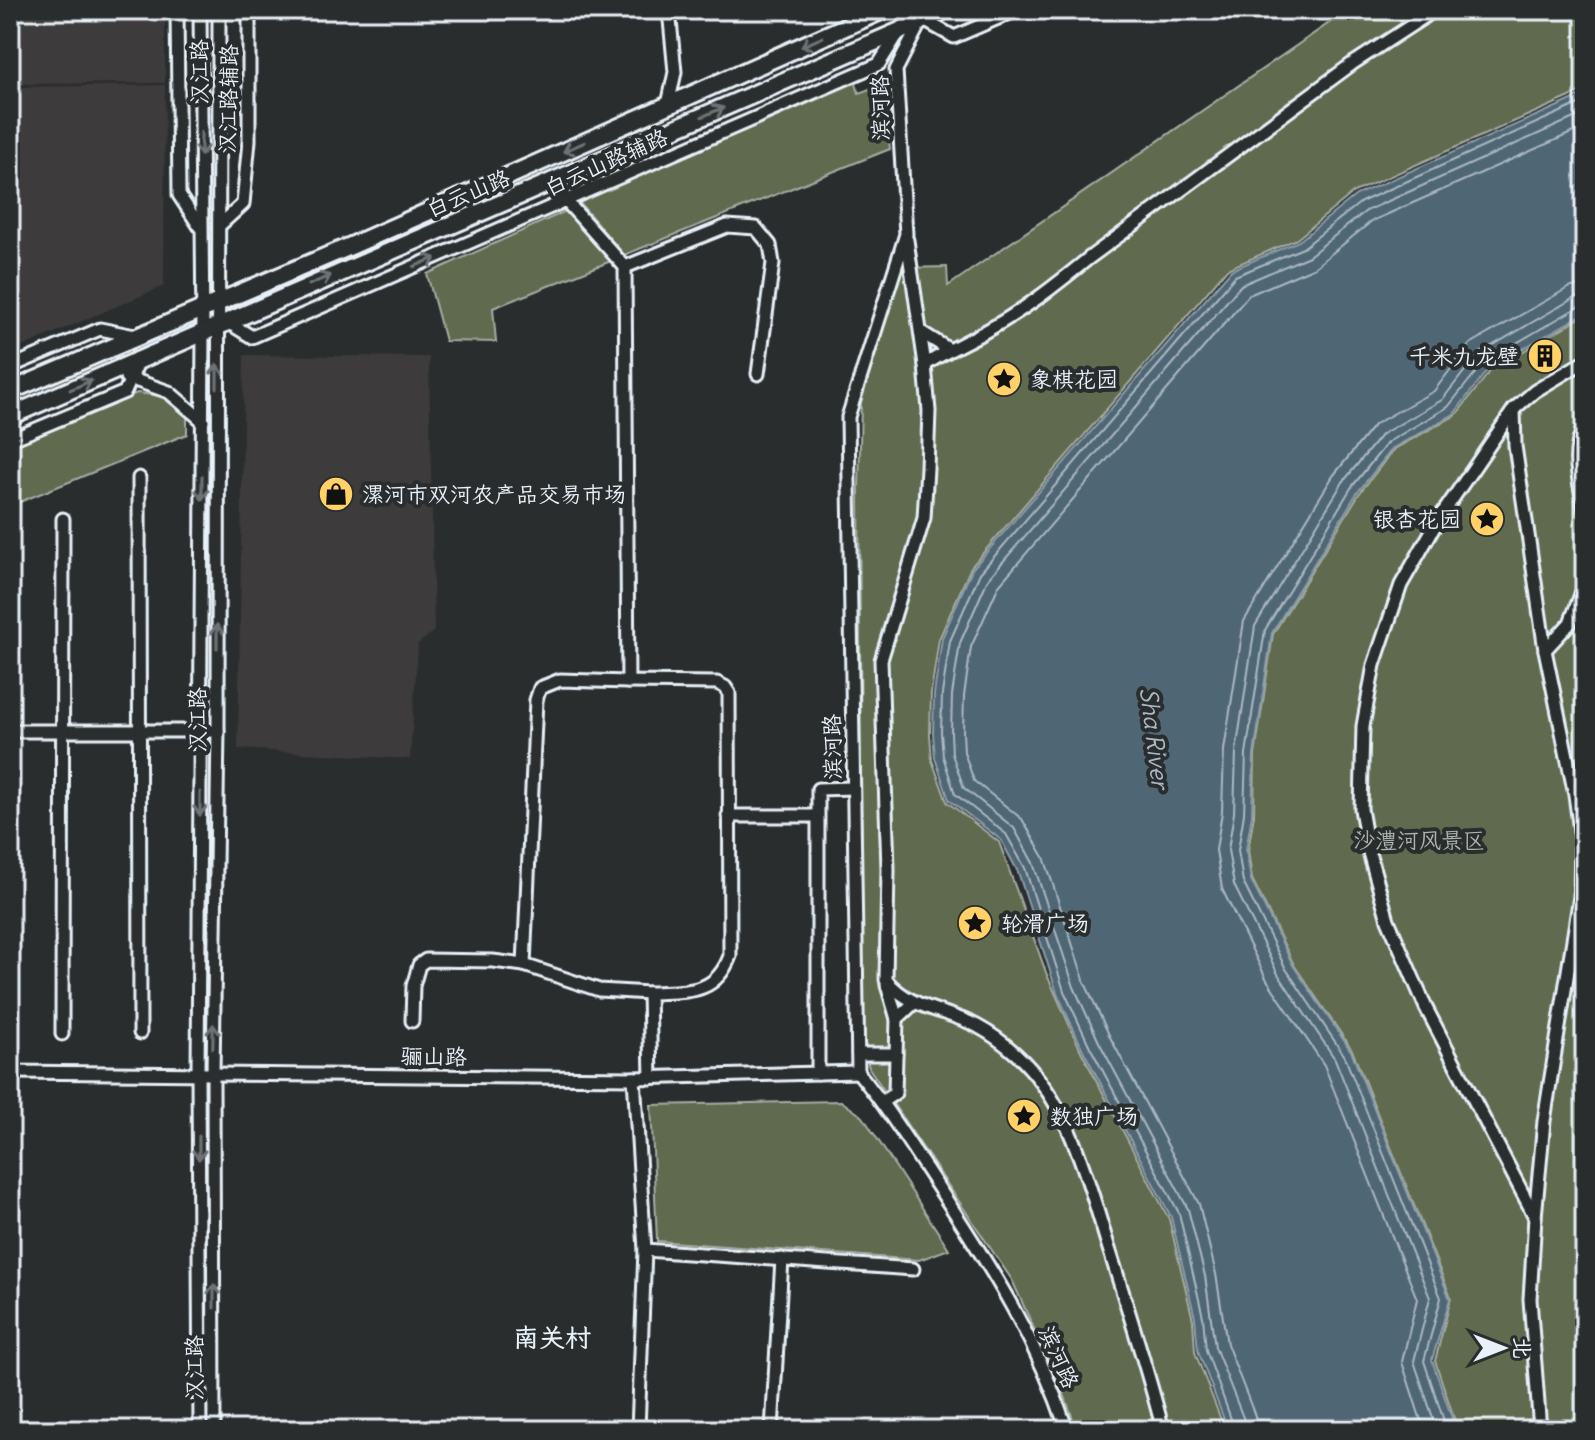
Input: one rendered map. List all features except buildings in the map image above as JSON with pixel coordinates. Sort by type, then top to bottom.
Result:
[{"type":"highway","points":[[841,28],[858,10]]},
{"type":"highway","name":"白云山路","points":[[10,391],[883,10]]},
{"type":"highway","name":"白云山路","points":[[10,416],[900,31],[921,13],[944,10]]},
{"type":"street","points":[[177,10],[179,195],[201,228]]},
{"type":"street","name":"汉江路","points":[[200,10],[202,308],[216,326],[218,731],[213,1073],[214,1430]]},
{"type":"street","name":"汉江路","points":[[200,1430],[198,1073],[203,421],[219,302],[219,10]]},
{"type":"street","name":"汉江路辅路","points":[[220,225],[243,204],[249,141],[249,10]]},
{"type":"street","points":[[668,105],[675,72],[669,10]]},
{"type":"street","points":[[921,13],[954,37],[1017,10]]},
{"type":"street","points":[[925,365],[1047,292],[1352,64],[1435,10]]},
{"type":"street","name":"滨河路","points":[[921,13],[896,70],[906,234],[848,417],[858,1072],[882,1102],[1005,1289],[1052,1384],[1067,1430]]},
{"type":"street","name":"白云山路辅路","points":[[216,326],[252,337],[879,64],[900,31]]},
{"type":"street","points":[[556,179],[566,201],[625,267],[628,682]]},
{"type":"street","points":[[625,267],[727,226],[756,228],[770,245],[773,263],[758,374]]},
{"type":"street","points":[[882,1102],[895,1093],[897,1019],[886,980],[888,869],[881,660],[924,518],[929,411],[906,234]]},
{"type":"street","points":[[10,367],[100,329],[135,336]]},
{"type":"street","points":[[921,332],[948,349]]},
{"type":"street","points":[[10,440],[125,392],[139,360]]},
{"type":"street","points":[[1535,1217],[1426,1008],[1388,920],[1368,849],[1361,809],[1363,726],[1367,695],[1401,585],[1438,520],[1514,409],[1535,391],[1585,361]]},
{"type":"street","points":[[110,372],[169,392],[203,421]]},
{"type":"street","points":[[1514,409],[1515,446],[1545,650],[1580,795],[1580,896],[1544,1121],[1535,1217],[1530,1299],[1540,1430]]},
{"type":"street","points":[[1585,426],[1578,438],[1575,463],[1585,512]]},
{"type":"street","points":[[1492,441],[1508,439],[1515,446]]},
{"type":"street","points":[[139,478],[140,1033]]},
{"type":"street","points":[[62,1034],[63,519]]},
{"type":"street","points":[[1545,650],[1570,623],[1585,584]]},
{"type":"street","points":[[412,1021],[413,986],[419,965],[426,960],[493,961],[524,965],[599,990],[649,993],[699,990],[708,986],[726,968],[730,956],[729,693],[725,687],[717,683],[560,680],[540,688],[536,700],[524,965]]},
{"type":"street","points":[[10,731],[218,731]]},
{"type":"street","points":[[818,1073],[818,789],[853,788]]},
{"type":"street","points":[[728,816],[817,816]]},
{"type":"street","points":[[886,980],[898,994],[914,1003],[978,1026],[1017,1054],[1047,1091],[1079,1154],[1163,1430]]},
{"type":"street","points":[[649,993],[651,1078]]},
{"type":"street","points":[[897,1019],[914,1003]]},
{"type":"street","points":[[858,1054],[896,1054]]},
{"type":"street","name":"骊山路","points":[[10,1072],[634,1078],[858,1072]]},
{"type":"street","points":[[634,1078],[645,1250],[638,1430]]},
{"type":"street","points":[[645,1250],[913,1269]]},
{"type":"street","points":[[772,1430],[782,1259]]},
{"type":"shaded area","points":[[10,10],[165,10],[165,83],[10,84]]},
{"type":"shaded area","points":[[165,85],[164,286],[10,352],[10,87]]},
{"type":"shaded area","name":"漯河市双河农产品交易市场","points":[[244,355],[429,357],[434,631],[418,644],[410,759],[238,749]]},
{"type":"green space","points":[[1348,10],[1585,10],[1585,88],[1354,192],[1297,239],[1227,269],[971,567],[939,639],[931,693],[930,735],[932,760],[947,802],[999,842],[1047,975],[1081,1051],[1169,1219],[1193,1320],[1195,1352],[1225,1430],[1077,1430],[1012,1280],[869,1068],[863,1042],[861,402],[902,268],[947,267],[948,286]]},
{"type":"green space","points":[[855,81],[859,93],[883,84],[890,149],[624,255],[578,201]]},
{"type":"green space","points":[[566,211],[611,261],[493,308],[496,342],[445,341],[427,274]]},
{"type":"green space","name":"沙澧河风景区","points":[[1585,315],[1585,776],[1581,774],[1585,814],[1585,1167],[1576,1252],[1585,1260],[1585,1430],[1458,1430],[1435,1361],[1451,1298],[1352,1050],[1294,965],[1252,879],[1248,850],[1254,815],[1255,755],[1273,634],[1359,494],[1394,449],[1456,415],[1491,370]]},
{"type":"green space","points":[[137,393],[161,396],[187,417],[187,434],[10,506],[10,447]]},
{"type":"green space","points":[[841,1101],[863,1117],[949,1249],[919,1260],[657,1241],[651,1105]]},
{"type":"water","name":"Sha River","points":[[1585,92],[1585,313],[1489,368],[1454,414],[1393,448],[1357,493],[1272,633],[1254,755],[1252,815],[1246,850],[1251,880],[1293,965],[1351,1051],[1450,1299],[1432,1360],[1456,1430],[1228,1430],[1198,1351],[1195,1318],[1171,1217],[1083,1050],[1057,993],[1018,872],[1001,840],[949,800],[935,758],[933,733],[934,694],[942,638],[972,569],[1231,270],[1299,241],[1356,195]]},
{"type":"place","name":"千米九龙壁","points":[[1545,356]]},
{"type":"place","name":"象棋花园","points":[[1004,379]]},
{"type":"place","name":"漯河市双河农产品交易市场","points":[[336,494]]},
{"type":"place","name":"银杏花园","points":[[1487,519]]},
{"type":"place","name":"轮滑广场","points":[[975,923]]},
{"type":"place","name":"数独广场","points":[[1024,1116]]},
{"type":"district","name":"南关村","points":[[552,1337]]}]
